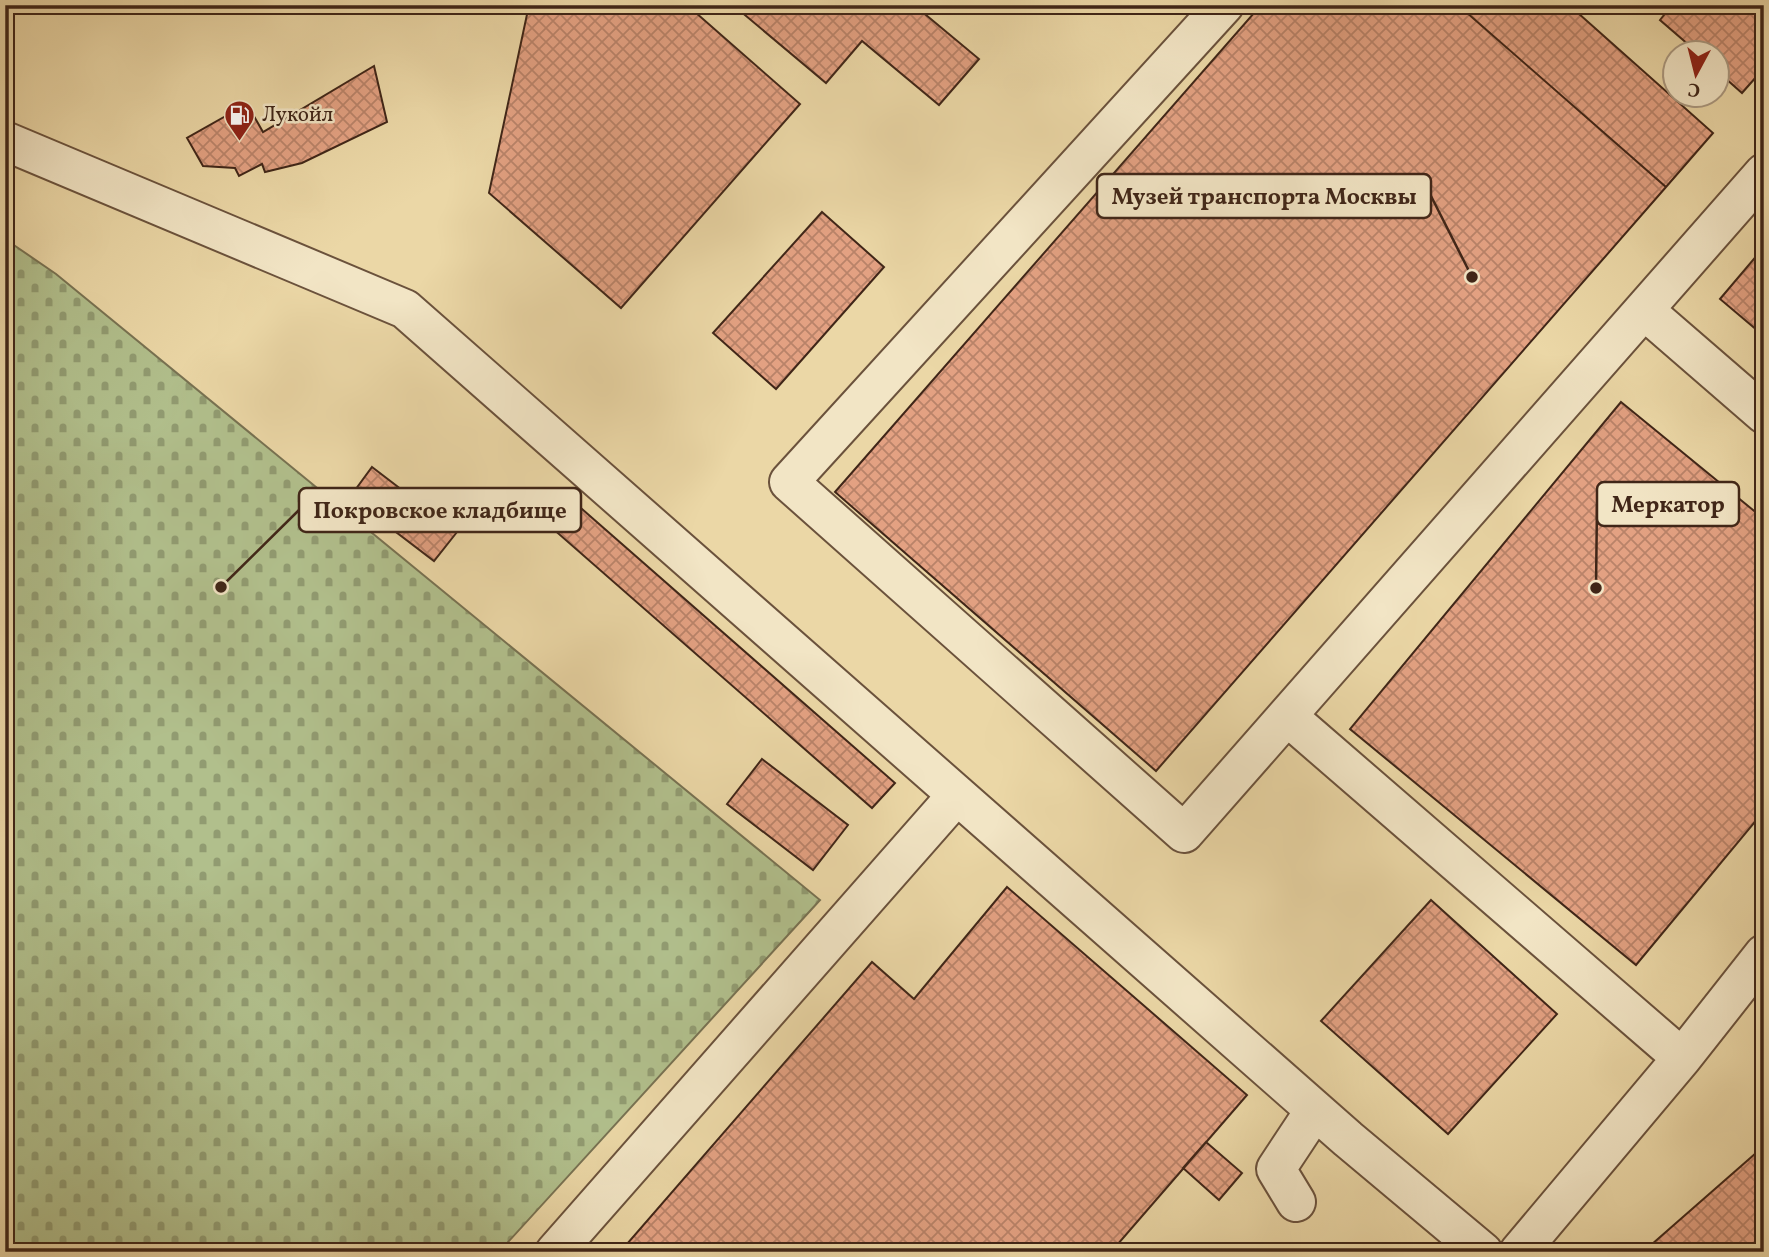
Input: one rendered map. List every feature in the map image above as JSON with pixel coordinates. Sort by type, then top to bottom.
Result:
[{"type":"street","points":[[1224,5],[789,482],[1184,833],[1764,173]]},
{"type":"street","points":[[5,141],[405,309],[1348,1139],[1483,1252]]},
{"type":"street","points":[[1644,310],[1764,414]]},
{"type":"street","points":[[1287,716],[1682,1058]]},
{"type":"street","points":[[555,1252],[957,796]]},
{"type":"street","points":[[1519,1252],[1682,1058],[1764,954]]},
{"type":"street","points":[[1296,1202],[1276,1169],[1315,1110]]},
{"type":"green space","points":[[5,239],[56,274],[820,900],[499,1252],[5,1252]]},
{"type":"building","points":[[529,5],[687,5],[800,104],[621,308],[489,193]]},
{"type":"building","points":[[733,5],[914,5],[979,59],[939,105],[862,41],[826,83]]},
{"type":"building","points":[[1261,5],[1458,5],[1666,187],[1156,771],[835,492]]},
{"type":"building","points":[[1458,5],[1569,5],[1660,86],[1660,108],[1685,108],[1713,133],[1666,187]]},
{"type":"building","points":[[1569,5],[1588,5],[1579,14]]},
{"type":"building","points":[[1672,5],[1764,5],[1764,68],[1742,93],[1730,82],[1730,38],[1681,38],[1660,20]]},
{"type":"building","points":[[374,66],[387,122],[302,163],[265,172],[262,164],[239,176],[235,168],[203,166],[187,138],[247,104],[263,132]]},
{"type":"building","points":[[822,212],[884,267],[776,389],[713,333]]},
{"type":"building","points":[[1764,247],[1764,336],[1720,299]]},
{"type":"building","points":[[1621,402],[1764,519],[1764,811],[1636,965],[1350,729]]},
{"type":"building","points":[[372,467],[457,532],[434,561],[350,497]]},
{"type":"building","points":[[574,502],[895,783],[872,808],[552,528]]},
{"type":"building","points":[[762,759],[848,825],[813,870],[727,804]]},
{"type":"building","points":[[1007,887],[1247,1095],[1111,1252],[620,1252],[872,962],[914,999]]},
{"type":"building","points":[[1431,900],[1557,1014],[1448,1134],[1321,1021]]},
{"type":"building","points":[[1206,1142],[1242,1173],[1219,1200],[1183,1168]]},
{"type":"building","points":[[1764,1146],[1764,1252],[1643,1252]]},
{"type":"place","name":"Лукойл","points":[[239,142]]},
{"type":"place","name":"Музей транспорта Москвы","points":[[1472,277]]},
{"type":"place","name":"Покровское кладбище","points":[[221,587]]},
{"type":"place","name":"Меркатор","points":[[1596,588]]}]
